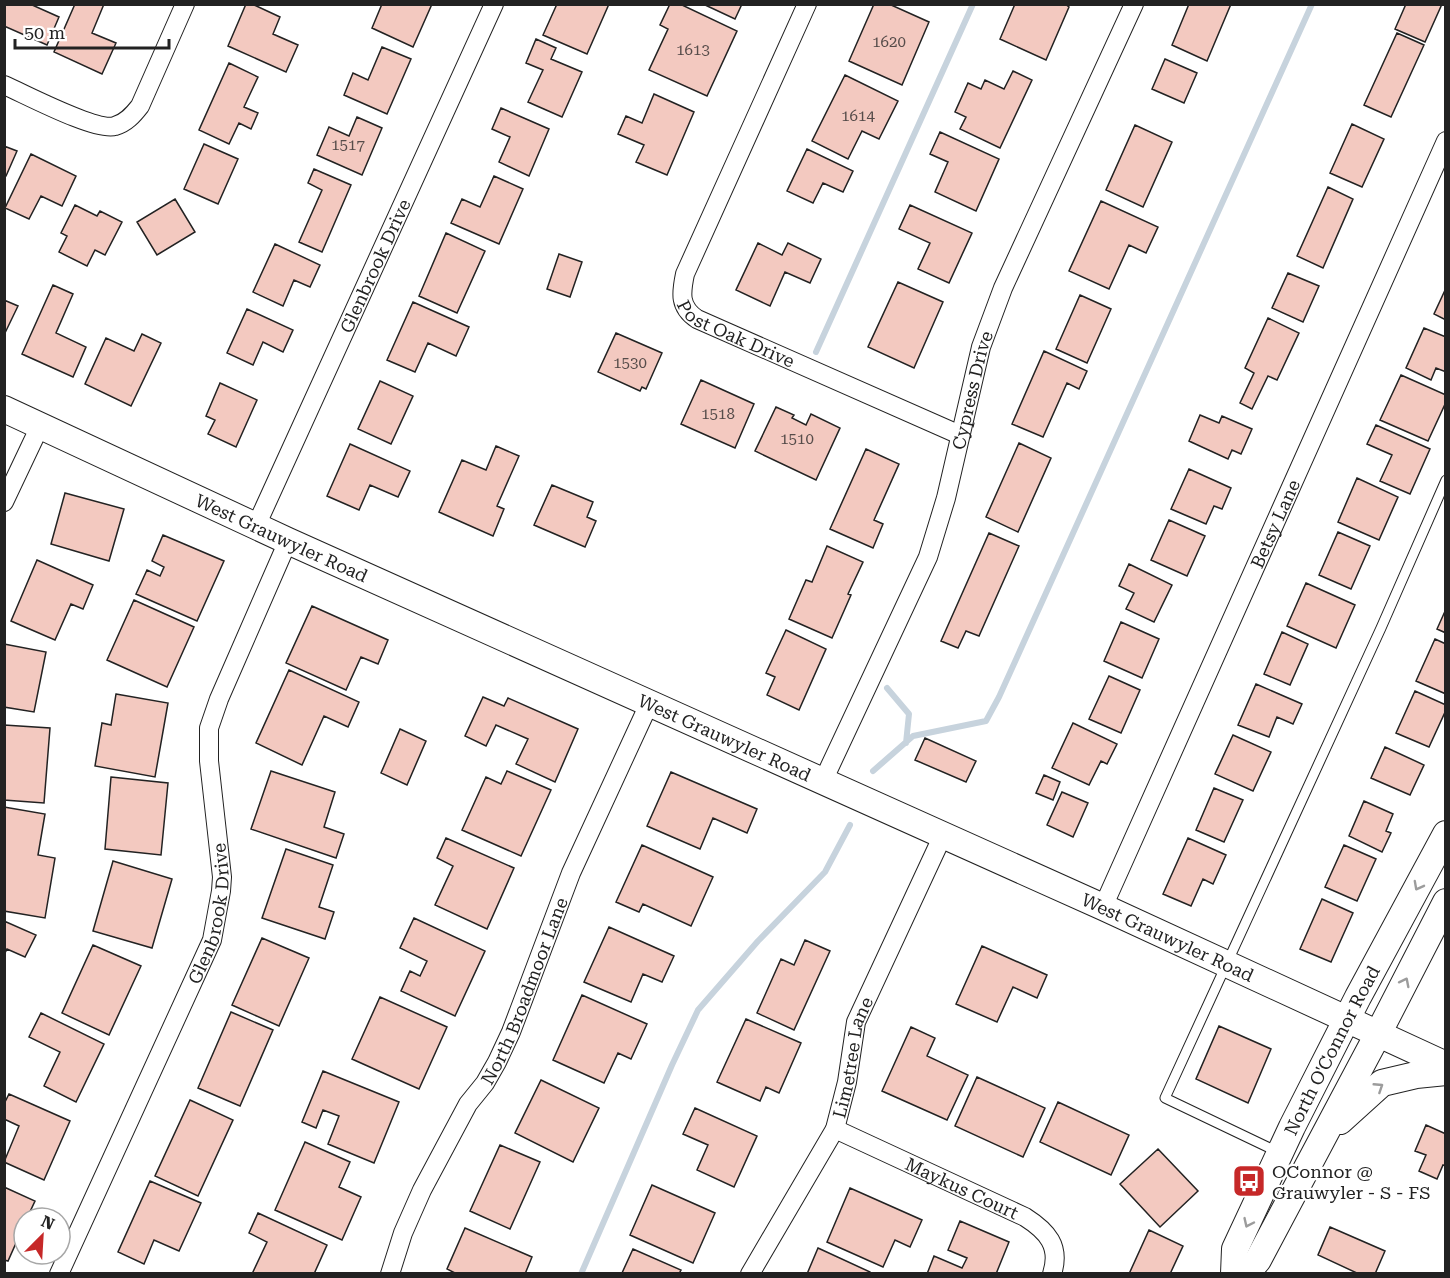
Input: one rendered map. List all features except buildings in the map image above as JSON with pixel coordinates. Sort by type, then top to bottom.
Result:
[{"type":"main road","name":"West Grauwyler Road","points":[[4,409],[288,541],[1103,907],[1446,1065]]},
{"type":"main road","name":"North O'Connor Road","points":[[1234,1274],[1235,1249],[1280,1153],[1347,1019],[1446,834]]},
{"type":"main road","name":"North O'Connor Road","points":[[1246,1274],[1258,1260],[1446,902]]},
{"type":"main road","points":[[1321,1141],[1348,1112],[1382,1083],[1416,1075],[1446,1072]]},
{"type":"street","points":[[4,85],[88,123],[112,127],[130,119],[140,106],[184,4]]},
{"type":"street","name":"Glenbrook Drive","points":[[256,526],[494,4]]},
{"type":"street","name":"Post Oak Drive","points":[[807,4],[686,274],[681,298],[689,313],[697,319],[960,435]]},
{"type":"street","name":"Cypress Drive","points":[[823,782],[928,557],[946,498],[981,347],[1004,288],[1134,4]]},
{"type":"street","name":"Betsy Lane","points":[[1103,907],[1446,141]]},
{"type":"street","points":[[4,502],[40,426]]},
{"type":"street","name":"Glenbrook Drive","points":[[59,1274],[212,939],[222,877],[208,761],[209,728],[219,699],[288,541]]},
{"type":"street","name":"North Broadmoor Lane","points":[[390,1274],[403,1233],[422,1190],[468,1104],[485,1083],[497,1062],[511,1032],[571,873],[649,704]]},
{"type":"street","name":"Limetree Lane","points":[[750,1274],[835,1129],[847,1082],[856,1022],[943,835]]},
{"type":"street","name":"Maykus Court","points":[[835,1129],[1025,1217],[1042,1228],[1051,1243],[1056,1261],[1052,1274]]},
{"type":"lane","points":[[1280,1153],[1165,1098],[1381,628],[1446,480]]},
{"type":"waterway","points":[[816,352],[973,4]]},
{"type":"waterway","points":[[873,771],[913,736],[986,721],[999,697],[1312,4]]},
{"type":"waterway","points":[[887,688],[909,714],[906,743]]},
{"type":"waterway","points":[[581,1274],[698,1010],[758,941],[825,872],[850,825]]},
{"type":"place","name":"OConnor @ Grauwyler - S - FS","points":[[1249,1181]]}]
